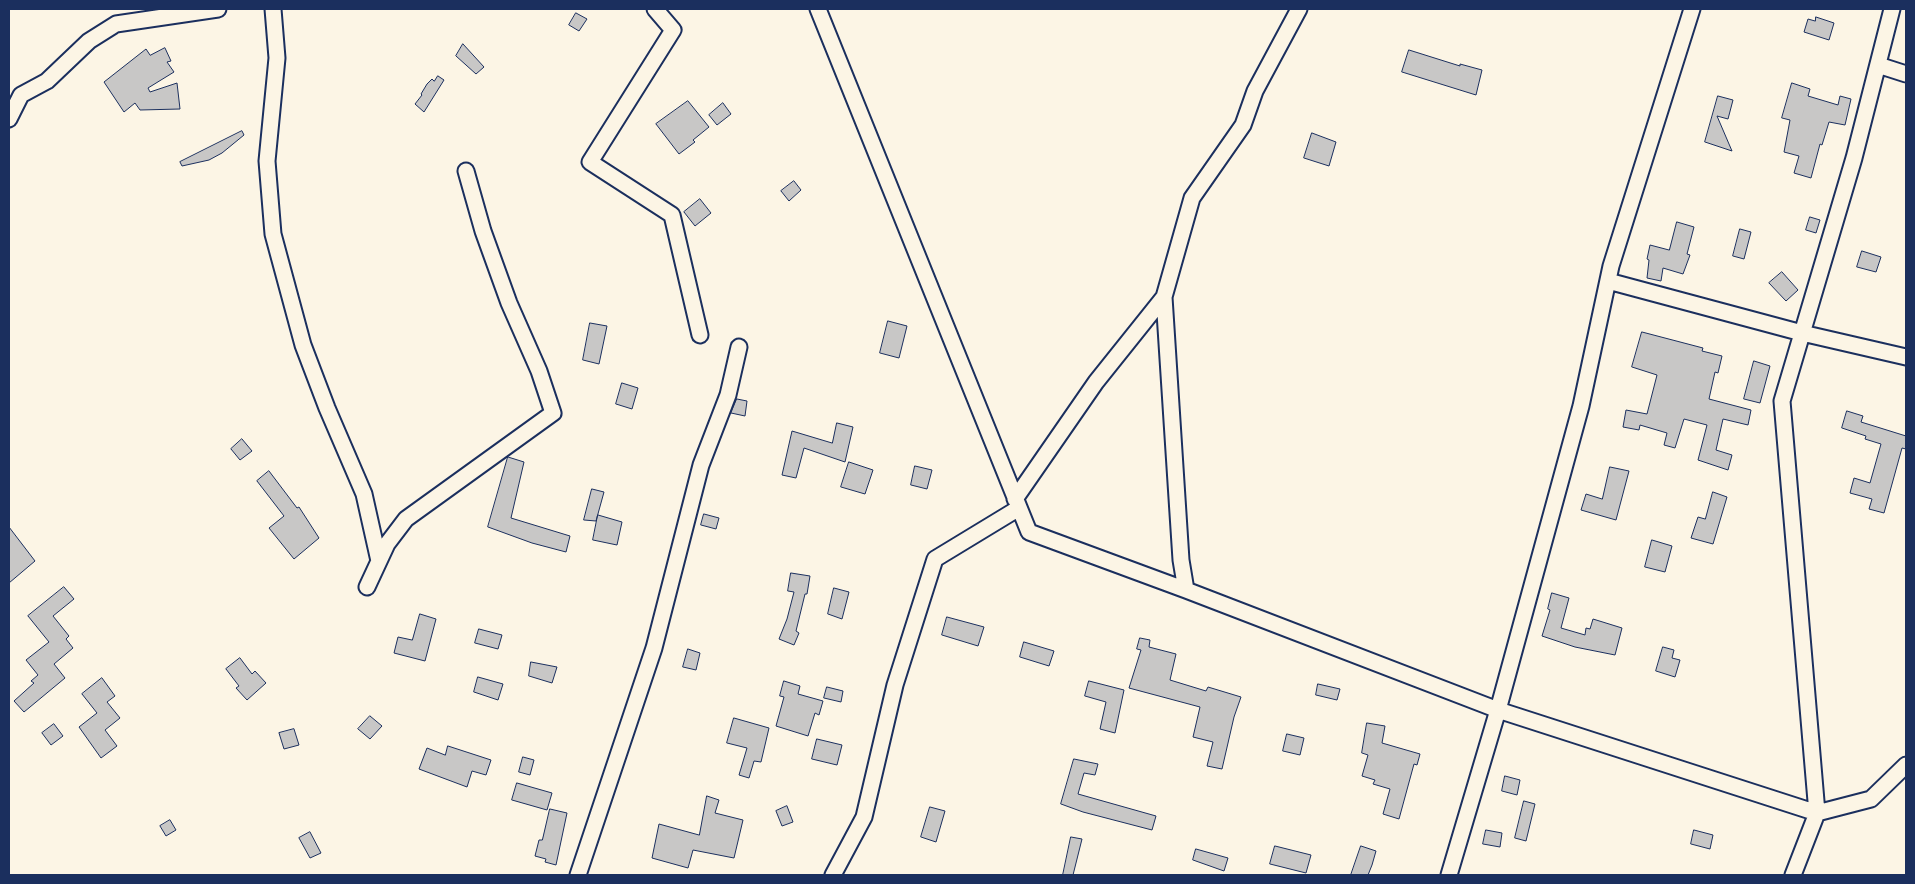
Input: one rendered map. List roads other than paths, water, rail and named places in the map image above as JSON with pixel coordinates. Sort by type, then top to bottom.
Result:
[{"type":"street","points":[[9,119],[21,95],[48,81],[89,41],[116,24],[218,9]]},
{"type":"street","points":[[273,9],[277,58],[267,161],[273,234],[303,345],[326,408],[364,494],[379,561]]},
{"type":"street","points":[[655,9],[673,30],[590,162],[672,215],[700,336]]},
{"type":"street","points":[[818,9],[1029,532],[1498,710],[1817,813],[1871,799],[1906,765]]},
{"type":"street","points":[[1186,590],[1181,560],[1164,297],[1192,198],[1243,125],[1254,91],[1299,9]]},
{"type":"street","points":[[1449,875],[1498,710],[1581,406],[1611,266],[1692,9]]},
{"type":"street","points":[[1793,875],[1817,813],[1782,401],[1854,158],[1892,9]]},
{"type":"street","points":[[1878,65],[1906,74]]},
{"type":"street","points":[[368,587],[387,544],[406,519],[553,413],[539,371],[506,294],[483,231],[466,171]]},
{"type":"street","points":[[1608,281],[1802,333],[1906,357]]},
{"type":"street","points":[[833,875],[864,817],[896,686],[935,559],[1017,504],[1096,382],[1164,297]]},
{"type":"street","points":[[578,875],[654,648],[701,466],[728,395],[739,347]]}]
